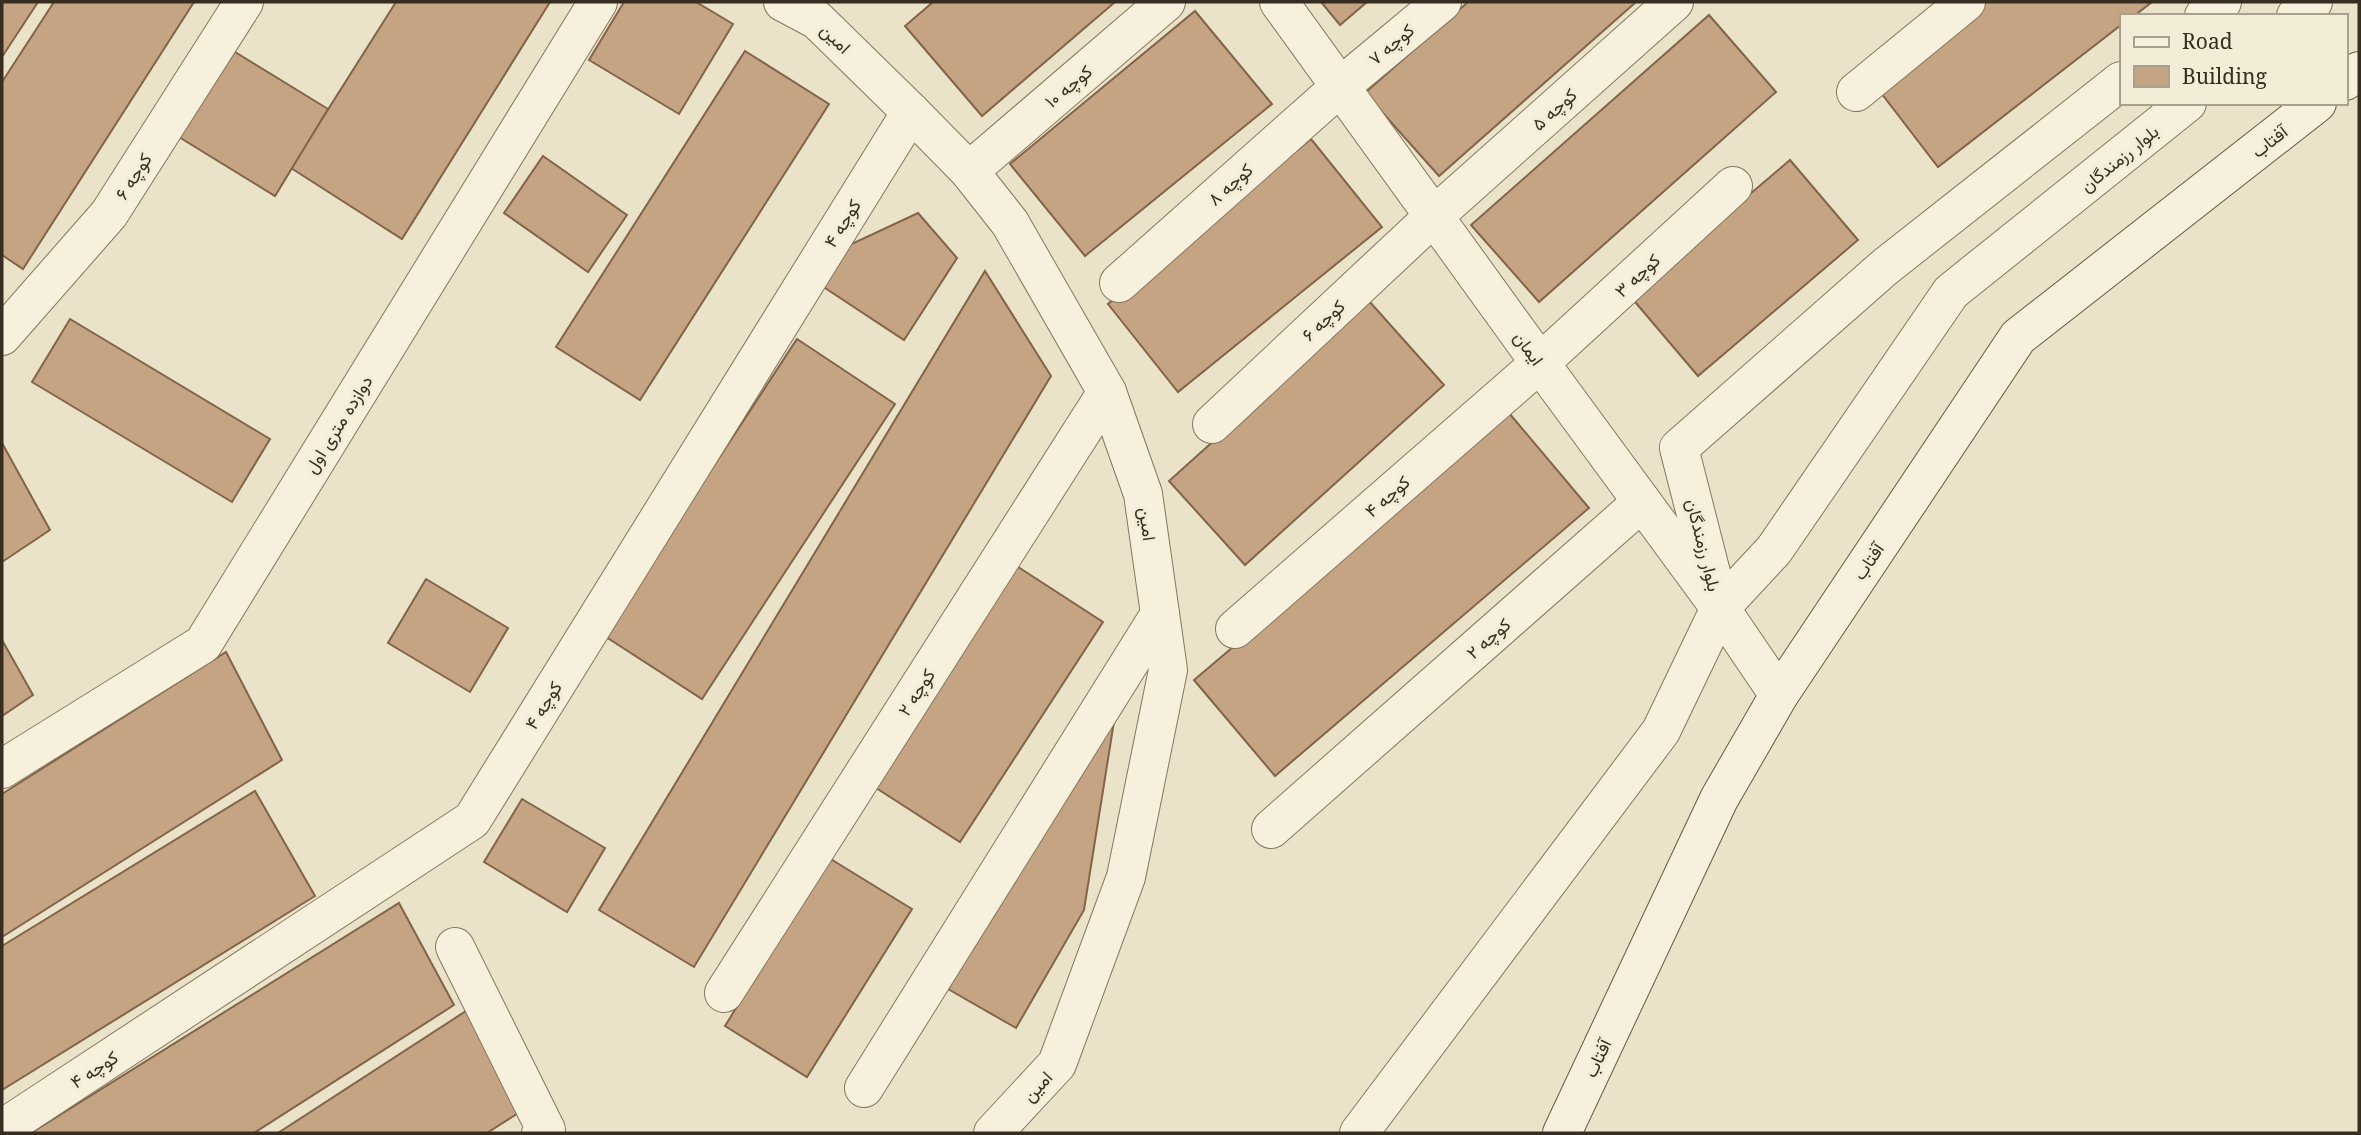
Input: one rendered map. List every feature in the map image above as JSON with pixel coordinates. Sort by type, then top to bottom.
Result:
[{"type":"street","name":"کوچه ۶","points":[[2,336],[109,214],[244,2]]},
{"type":"street","name":"دوازده متری اول","points":[[2,769],[203,644],[598,2]]},
{"type":"street","name":"امین","points":[[783,2],[829,11],[911,112],[969,171],[1010,223],[1107,392],[1143,494],[1168,670],[1126,877],[1057,1065],[993,1133]]},
{"type":"street","name":"کوچه ۱۰","points":[[969,171],[1166,2]]},
{"type":"street","name":"ایمان","points":[[1279,2],[1720,608],[1779,695]]},
{"type":"street","name":"کوچه ۷","points":[[1341,86],[1442,2]]},
{"type":"street","name":"کوچه ۵","points":[[1434,216],[1674,2]]},
{"type":"street","points":[[1856,92],[1966,2]]},
{"type":"street","points":[[2207,14],[2222,2]]},
{"type":"street","points":[[2298,14],[2313,2]]},
{"type":"street","name":"بلوار رزمندگان","points":[[1720,608],[1679,448],[1885,267],[2120,82]]},
{"type":"street","name":"کوچه ۸","points":[[1119,283],[1341,86]]},
{"type":"street","name":"بلوار رزمندگان","points":[[1720,608],[1774,550],[1951,292],[2185,105]]},
{"type":"street","name":"آفتاب","points":[[1562,1133],[1719,799],[1779,695],[2018,337],[2314,105]]},
{"type":"street","name":"کوچه ۴","points":[[2,1129],[472,820],[911,112]]},
{"type":"street","name":"کوچه ۳","points":[[1540,363],[1733,186]]},
{"type":"street","name":"کوچه ۶","points":[[1212,424],[1434,216]]},
{"type":"street","name":"کوچه ۴","points":[[1234,629],[1540,363]]},
{"type":"street","name":"کوچه ۲","points":[[724,993],[1107,392]]},
{"type":"street","name":"کوچه ۲","points":[[1271,829],[1642,502]]},
{"type":"street","points":[[1359,1133],[1661,731],[1720,608]]},
{"type":"street","points":[[864,1088],[1160,614]]},
{"type":"street","points":[[455,947],[546,1130],[541,1133]]},
{"type":"building","points":[[2,2],[38,2],[2,57]]},
{"type":"building","points":[[54,2],[194,2],[23,269],[2,255],[2,82]]},
{"type":"building","points":[[396,2],[550,2],[402,239],[291,168]]},
{"type":"building","points":[[624,2],[696,2],[733,24],[679,114],[589,60]]},
{"type":"building","points":[[933,2],[1115,2],[982,116],[905,26]]},
{"type":"building","points":[[1321,2],[1367,2],[1340,25]]},
{"type":"building","points":[[1468,2],[1636,2],[1439,176],[1365,93]]},
{"type":"building","points":[[1984,2],[2152,2],[2137,14],[2120,14],[2120,26],[1938,167],[1875,85]]},
{"type":"building","points":[[1195,11],[1272,104],[1085,256],[1010,164]]},
{"type":"building","points":[[1709,15],[1776,92],[1539,302],[1471,225]]},
{"type":"building","points":[[227,47],[328,109],[275,196],[174,134]]},
{"type":"building","points":[[745,51],[829,104],[640,400],[556,347]]},
{"type":"building","points":[[1311,139],[1382,227],[1178,392],[1108,304]]},
{"type":"building","points":[[543,156],[627,215],[588,272],[504,213]]},
{"type":"building","points":[[1790,160],[1858,240],[1698,376],[1630,296]]},
{"type":"building","points":[[918,213],[957,258],[904,340],[819,284],[843,248]]},
{"type":"building","points":[[985,271],[1051,376],[694,967],[599,910]]},
{"type":"building","points":[[1369,301],[1444,385],[1245,565],[1169,481]]},
{"type":"building","points":[[70,319],[270,439],[232,502],[32,382]]},
{"type":"building","points":[[797,339],[895,404],[702,699],[603,635]]},
{"type":"building","points":[[1509,413],[1589,508],[1275,776],[1194,680]]},
{"type":"building","points":[[2,443],[50,530],[2,562]]},
{"type":"building","points":[[1012,563],[1103,622],[960,842],[870,784]]},
{"type":"building","points":[[426,579],[508,628],[470,692],[388,643]]},
{"type":"building","points":[[2,640],[33,695],[2,716]]},
{"type":"building","points":[[226,652],[282,760],[2,937],[2,794]]},
{"type":"building","points":[[1119,690],[1084,910],[1016,1028],[948,989]]},
{"type":"building","points":[[255,791],[315,896],[2,1090],[2,946]]},
{"type":"building","points":[[522,799],[605,848],[567,912],[484,862]]},
{"type":"building","points":[[829,858],[912,909],[807,1077],[725,1026]]},
{"type":"building","points":[[399,903],[454,1005],[254,1133],[31,1133]]},
{"type":"building","points":[[466,1011],[523,1110],[487,1133],[278,1133]]}]
